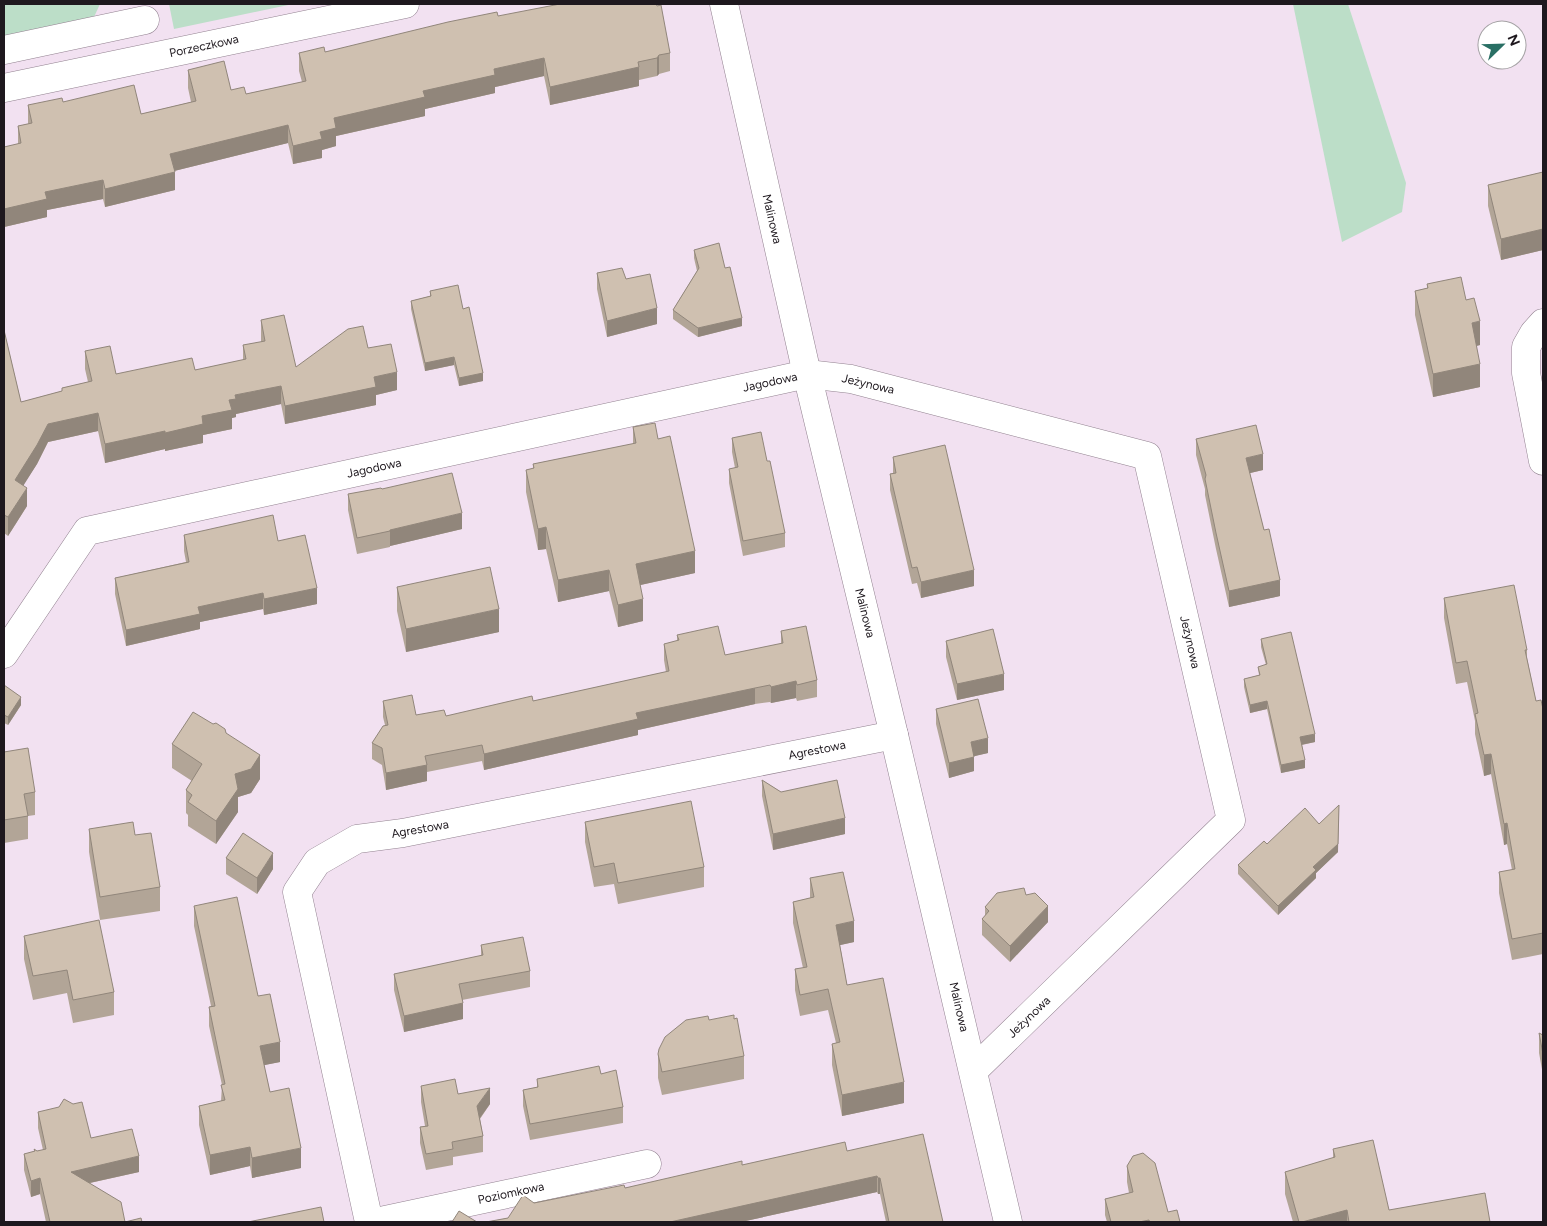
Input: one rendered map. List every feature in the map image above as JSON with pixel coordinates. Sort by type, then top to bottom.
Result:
[{"type":"street","name":"Porzeczkowa","points":[[4,88],[405,4]]},
{"type":"street","name":"Malinowa","points":[[724,4],[807,374],[974,1070],[1008,1222]]},
{"type":"street","points":[[4,50],[144,20]]},
{"type":"street","points":[[1543,323],[1534,333],[1526,347],[1526,373],[1543,461]]},
{"type":"street","name":"Jagodowa","points":[[4,654],[87,531],[807,374]]},
{"type":"street","name":"Jeżynowa","points":[[807,374],[851,379],[1147,456],[1232,820],[974,1070]]},
{"type":"street","name":"Agrestowa","points":[[369,1222],[297,892],[317,862],[357,839],[403,833],[894,735]]},
{"type":"street","name":"Poziomkowa","points":[[376,1222],[647,1164]]},
{"type":"green space","points":[[4,4],[100,4],[94,17],[4,36]]},
{"type":"green space","points":[[169,4],[293,4],[174,29]]},
{"type":"green space","points":[[1293,4],[1348,4],[1406,183],[1402,212],[1342,242]]},
{"type":"building","points":[[560,4],[661,5],[670,53],[638,62],[639,67],[550,87],[544,58],[494,69],[495,75],[423,91],[425,97],[334,118],[336,128],[320,132],[322,139],[293,146],[288,125],[170,154],[175,172],[105,189],[103,180],[45,192],[47,199],[4,209],[4,147],[21,143],[18,126],[32,123],[28,105],[62,98],[63,102],[134,85],[141,114],[196,101],[188,70],[224,61],[231,90],[244,87],[246,94],[306,81],[299,53],[324,47],[325,52],[448,22],[497,12],[498,16]]},
{"type":"building","points":[[1543,172],[1543,229],[1501,239],[1488,185]]},
{"type":"building","points":[[719,243],[725,268],[730,267],[742,318],[698,328],[673,310],[699,268],[694,250]]},
{"type":"building","points":[[622,268],[626,279],[650,274],[657,308],[607,321],[597,273]]},
{"type":"building","points":[[1461,277],[1466,300],[1474,298],[1480,321],[1472,323],[1480,364],[1433,374],[1415,291],[1428,288],[1427,284]]},
{"type":"building","points":[[458,285],[463,309],[469,307],[483,373],[459,378],[454,357],[425,363],[411,301],[431,296],[430,291]]},
{"type":"building","points":[[284,315],[296,367],[348,329],[363,326],[368,348],[391,344],[397,372],[374,377],[376,387],[285,406],[281,386],[235,395],[236,399],[229,400],[232,410],[202,416],[203,424],[105,444],[98,413],[48,424],[15,480],[27,488],[8,517],[4,515],[4,330],[21,402],[62,391],[62,388],[92,381],[85,351],[110,346],[116,374],[192,358],[195,370],[246,359],[243,345],[265,341],[261,320]]},
{"type":"building","points":[[655,423],[658,439],[670,436],[695,551],[636,564],[643,599],[618,605],[609,570],[558,580],[546,527],[538,529],[526,470],[534,468],[533,464],[636,443],[633,427]]},
{"type":"building","points":[[1256,425],[1263,454],[1246,458],[1264,530],[1269,529],[1280,580],[1229,591],[1205,479],[1206,475],[1196,439]]},
{"type":"building","points":[[761,432],[767,461],[770,461],[785,533],[743,541],[729,469],[738,467],[732,438]]},
{"type":"building","points":[[945,445],[974,570],[921,582],[917,567],[912,568],[890,474],[896,473],[893,457]]},
{"type":"building","points":[[452,473],[462,513],[357,538],[348,494],[382,489]]},
{"type":"building","points":[[273,515],[278,541],[305,535],[317,588],[264,599],[263,593],[198,607],[200,614],[126,630],[115,578],[189,562],[184,535]]},
{"type":"building","points":[[490,567],[499,609],[406,629],[397,587]]},
{"type":"building","points":[[1514,585],[1536,701],[1541,700],[1543,709],[1543,933],[1512,939],[1499,872],[1515,869],[1507,823],[1504,824],[1491,754],[1484,755],[1475,714],[1478,713],[1467,661],[1456,663],[1444,598]]},
{"type":"building","points":[[718,626],[725,655],[783,643],[781,631],[806,626],[817,680],[797,685],[796,681],[771,687],[770,685],[636,713],[638,719],[484,754],[482,745],[425,756],[427,765],[386,773],[382,748],[372,743],[383,726],[388,725],[383,701],[412,695],[416,715],[444,710],[446,716],[532,696],[533,701],[669,671],[664,644],[679,640],[677,635]]},
{"type":"building","points":[[993,629],[1004,674],[957,684],[946,641]]},
{"type":"building","points":[[1291,632],[1315,734],[1300,737],[1305,760],[1281,765],[1267,701],[1250,705],[1244,679],[1260,675],[1258,667],[1267,664],[1261,639]]},
{"type":"building","points":[[4,685],[21,697],[8,717],[4,715]]},
{"type":"building","points":[[978,699],[988,738],[971,742],[974,757],[949,763],[936,709]]},
{"type":"building","points":[[193,712],[213,724],[216,723],[225,729],[226,733],[260,755],[251,769],[235,774],[238,789],[216,821],[188,802],[192,795],[186,790],[202,764],[172,744]]},
{"type":"building","points":[[28,748],[35,792],[24,794],[28,816],[4,820],[4,752]]},
{"type":"building","points":[[762,780],[781,792],[837,780],[845,818],[773,834]]},
{"type":"building","points":[[691,801],[704,867],[618,883],[614,863],[594,867],[585,822]]},
{"type":"building","points":[[1339,805],[1338,844],[1313,867],[1316,870],[1278,906],[1238,865],[1264,841],[1267,844],[1305,808],[1319,824]]},
{"type":"building","points":[[133,822],[135,835],[151,833],[160,887],[100,897],[89,829]]},
{"type":"building","points":[[243,833],[273,853],[257,878],[226,858]]},
{"type":"building","points":[[843,872],[854,921],[836,925],[847,985],[883,978],[904,1082],[842,1095],[832,1044],[840,1042],[828,989],[800,995],[795,969],[807,967],[793,902],[814,897],[810,878]]},
{"type":"building","points":[[1024,888],[1026,895],[1035,893],[1048,906],[1010,946],[982,919],[989,911],[985,907],[997,893]]},
{"type":"building","points":[[237,897],[258,996],[270,994],[280,1042],[260,1046],[270,1092],[289,1088],[301,1148],[252,1158],[250,1147],[210,1155],[199,1106],[225,1100],[221,1085],[225,1084],[209,1007],[215,1006],[194,906]]},
{"type":"building","points":[[99,920],[114,992],[73,1000],[67,970],[33,976],[24,936]]},
{"type":"building","points":[[523,937],[530,971],[459,984],[463,1003],[404,1016],[394,974],[483,955],[481,945]]},
{"type":"building","points":[[734,1015],[734,1019],[737,1018],[744,1056],[662,1072],[658,1054],[659,1049],[665,1037],[686,1020],[708,1016],[709,1020]]},
{"type":"building","points":[[1539,1033],[1543,1035],[1543,1054]]},
{"type":"building","points":[[599,1066],[601,1074],[616,1070],[623,1107],[530,1124],[523,1090],[538,1087],[537,1079]]},
{"type":"building","points":[[455,1079],[458,1094],[490,1088],[477,1106],[483,1136],[452,1142],[453,1149],[426,1154],[420,1127],[428,1126],[421,1086]]},
{"type":"building","points":[[64,1099],[73,1104],[82,1102],[91,1138],[132,1129],[139,1156],[71,1172],[121,1202],[125,1222],[50,1222],[40,1178],[31,1181],[24,1154],[35,1151],[34,1149],[37,1151],[46,1149],[38,1112],[59,1107]]},
{"type":"building","points":[[923,1134],[943,1222],[889,1222],[880,1178],[877,1176],[670,1222],[486,1222],[508,1218],[523,1195],[534,1203],[624,1185],[625,1188],[742,1161],[742,1165],[845,1142],[847,1151]]},
{"type":"building","points":[[1373,1140],[1389,1210],[1485,1193],[1490,1222],[1349,1222],[1347,1210],[1299,1222],[1285,1172],[1335,1157],[1333,1149]]},
{"type":"building","points":[[1143,1153],[1155,1163],[1168,1212],[1177,1210],[1180,1222],[1150,1222],[1149,1220],[1111,1222],[1105,1199],[1133,1192],[1127,1166],[1133,1156]]},
{"type":"building","points":[[321,1207],[324,1222],[248,1222]]},
{"type":"building","points":[[459,1211],[477,1222],[452,1222]]},
{"type":"building","points":[[141,1218],[142,1222],[125,1222]]}]
